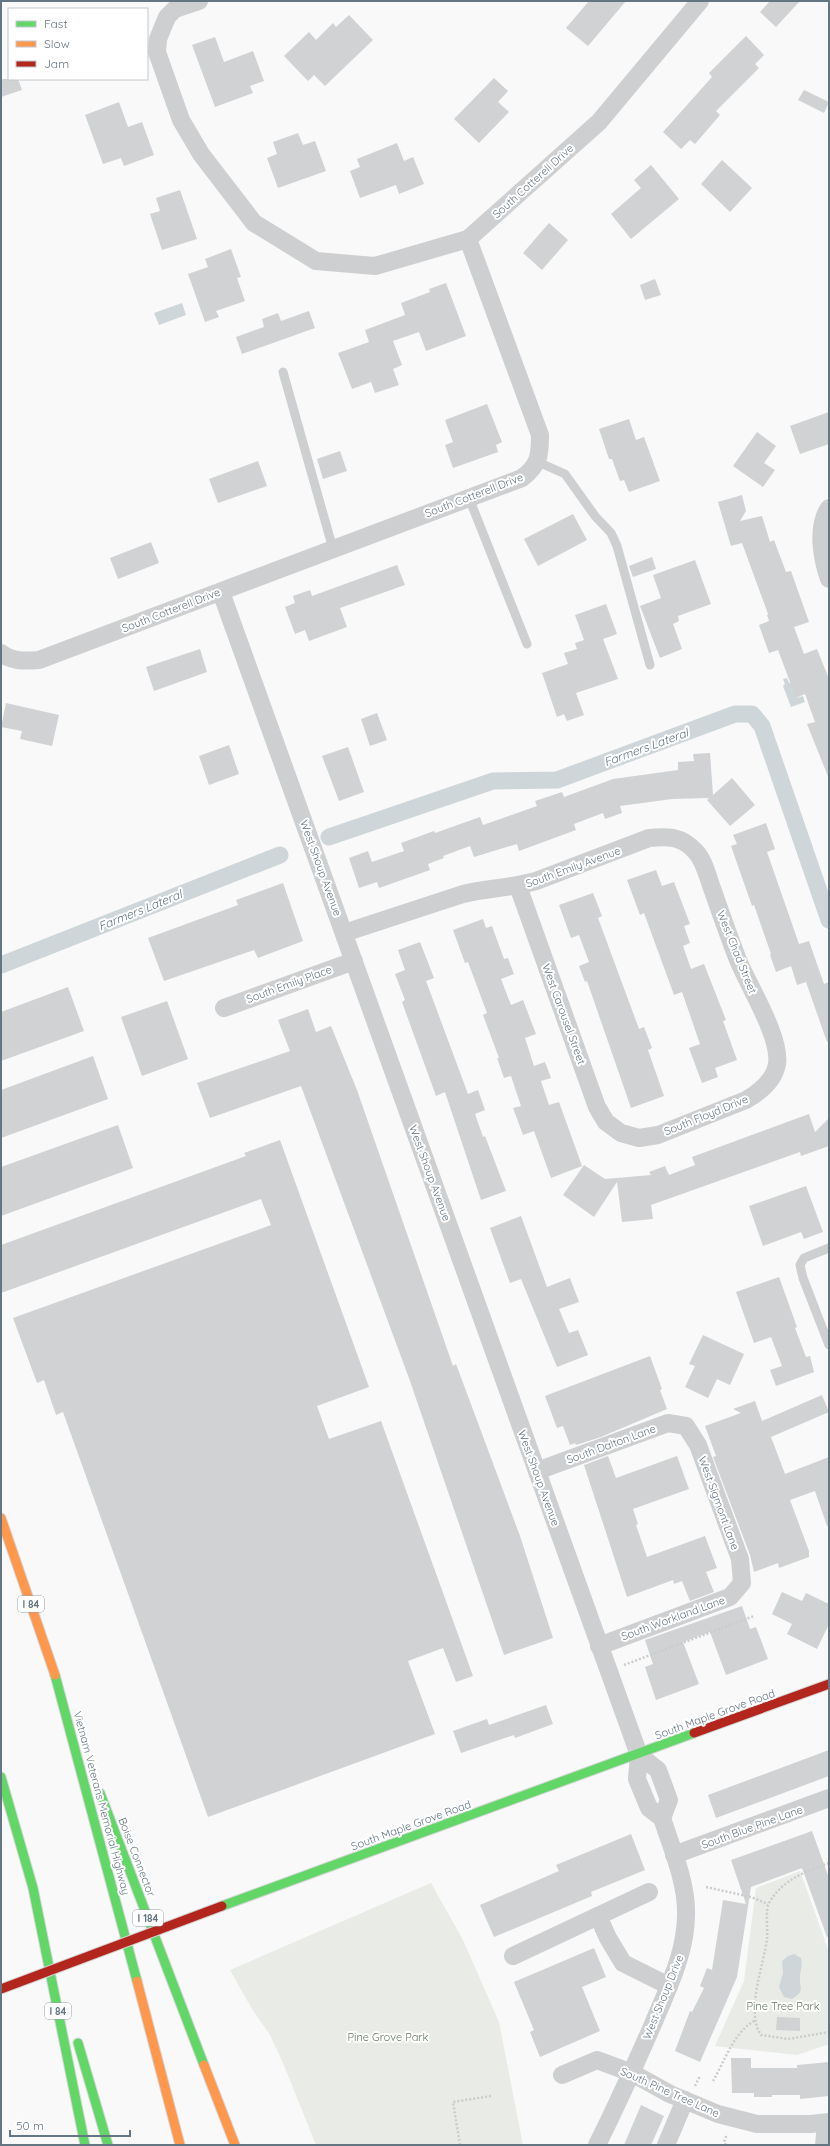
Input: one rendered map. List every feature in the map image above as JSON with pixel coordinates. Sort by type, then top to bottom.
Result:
[{"type":"main road","name":"Vietnam Veterans Memorial Highway","points":[[1,1518],[60,1690],[180,2145]]},
{"type":"main road","name":"South Maple Grove Road","points":[[1,1989],[222,1906],[829,1684]]},
{"type":"main road","points":[[60,1690],[91,1772]]},
{"type":"main road","name":"I 84","points":[[1,1777],[33,1888],[85,2145]]},
{"type":"main road","name":"Boise Connector","points":[[97,1786],[235,2145]]},
{"type":"main road","points":[[33,1888],[64,1994]]},
{"type":"main road","points":[[75,2032],[108,2145]]},
{"type":"main road","points":[[211,2081],[246,2145]]},
{"type":"street","points":[[199,1],[175,9],[167,17],[158,39],[157,52],[181,120],[201,154],[254,223],[316,260],[375,266],[468,239],[540,435],[538,462]]},
{"type":"street","name":"South Cotterell Drive","points":[[468,239],[599,122],[700,1]]},
{"type":"street","name":"South Cotterell Drive","points":[[3,655],[23,661],[39,660],[522,478],[530,472],[538,462]]},
{"type":"street","points":[[828,510],[821,538],[822,561],[829,579]]},
{"type":"street","name":"West Shoup Avenue","points":[[221,592],[638,1755],[637,1779],[649,1808],[662,1818]]},
{"type":"street","name":"South Emily Avenue","points":[[344,933],[463,894],[482,889],[518,886],[536,881],[649,838],[668,836],[685,843]]},
{"type":"street","name":"West Chad Street","points":[[685,843],[696,853],[705,868],[738,960],[772,1035],[777,1052],[777,1066]]},
{"type":"street","name":"West Carousel Street","points":[[518,886],[597,1107],[606,1122],[621,1133]]},
{"type":"street","name":"South Emily Place","points":[[224,1008],[354,961]]},
{"type":"street","name":"South Floyd Drive","points":[[621,1133],[639,1138],[658,1135],[746,1100],[759,1093],[769,1082],[777,1066]]},
{"type":"street","name":"South Dalton Lane","points":[[537,1471],[668,1423],[686,1426]]},
{"type":"street","name":"West Sigmont Lane","points":[[686,1426],[698,1445],[740,1560],[742,1583]]},
{"type":"street","name":"South Workland Lane","points":[[599,1646],[730,1597],[742,1583]]},
{"type":"street","name":"South Blue Pine Lane","points":[[674,1855],[829,1798]]},
{"type":"street","name":"West Shoup Drive","points":[[597,2145],[632,2073],[669,1986],[682,1951],[686,1911],[674,1855],[662,1818]]},
{"type":"street","points":[[513,1956],[649,1892]]},
{"type":"street","points":[[598,1916],[608,1938],[623,1963],[669,1986]]},
{"type":"street","name":"South Pine Tree Lane","points":[[562,2075],[597,2060],[632,2073],[718,2114],[757,2124],[828,2122]]},
{"type":"street","points":[[666,2145],[686,2100]]},
{"type":"street","points":[[824,2145],[828,2122]]},
{"type":"lane","points":[[283,372],[332,549]]},
{"type":"lane","points":[[538,462],[565,474],[595,516],[611,533],[617,546],[650,665]]},
{"type":"lane","points":[[469,498],[527,644]]},
{"type":"lane","points":[[829,1248],[804,1258],[800,1265],[803,1278],[829,1345]]},
{"type":"path","points":[[624,1665],[754,1616]]},
{"type":"path","points":[[829,1863],[794,1877],[786,1882],[768,1904],[767,1938],[755,1988],[758,2032],[764,2036],[788,2039],[829,2032]]},
{"type":"path","points":[[706,1887],[751,1897],[768,1904]]},
{"type":"path","points":[[713,2081],[739,2035],[748,2025],[756,2020]]},
{"type":"path","points":[[460,2145],[453,2102],[491,2096]]},
{"type":"green space","name":"Pine Tree Park","points":[[800,1871],[829,1952],[829,2044],[797,2055],[715,2046],[744,1981],[756,1888]]},
{"type":"green space","name":"Pine Grove Park","points":[[431,1883],[463,1940],[499,2022],[523,2145],[316,2145],[270,2035],[252,2009],[230,1970]]},
{"type":"shaded area","points":[[182,303],[186,315],[159,325],[154,313]]},
{"type":"shaded area","points":[[787,678],[789,683],[792,683],[797,698],[803,696],[805,702],[791,707],[783,686],[785,684],[783,679]]},
{"type":"shaded area","points":[[794,1954],[801,1958],[802,1963],[800,1975],[801,1990],[799,1994],[792,1999],[784,1997],[779,1987],[783,1973],[782,1961],[788,1956]]},
{"type":"building","points":[[589,1],[626,1],[588,46],[566,28]]},
{"type":"building","points":[[770,1],[800,1],[776,27],[760,12]]},
{"type":"building","points":[[349,15],[373,40],[325,86],[314,75],[308,81],[284,56],[309,32],[316,40],[333,23],[336,27]]},
{"type":"building","points":[[746,36],[764,55],[755,64],[759,68],[716,111],[720,115],[695,144],[690,140],[681,149],[663,132],[712,77],[709,73]]},
{"type":"building","points":[[215,37],[224,62],[253,51],[264,81],[250,86],[253,93],[215,107],[192,45]]},
{"type":"building","points":[[494,78],[508,91],[498,102],[509,112],[479,143],[454,119]]},
{"type":"building","points":[[1,79],[18,80],[22,90],[1,97]]},
{"type":"building","points":[[804,90],[829,102],[824,113],[798,100]]},
{"type":"building","points":[[119,102],[128,127],[142,122],[154,155],[124,166],[121,158],[103,164],[85,115]]},
{"type":"building","points":[[298,133],[303,145],[315,141],[326,171],[278,188],[267,158],[277,154],[273,142]]},
{"type":"building","points":[[397,143],[404,161],[413,157],[424,184],[399,194],[396,185],[360,198],[350,171],[360,167],[357,159]]},
{"type":"building","points":[[722,160],[752,188],[730,212],[701,184]]},
{"type":"building","points":[[651,165],[679,199],[631,239],[611,214],[641,188],[634,180]]},
{"type":"building","points":[[180,190],[197,239],[162,250],[150,214],[160,211],[156,198]]},
{"type":"building","points":[[549,223],[568,240],[542,270],[523,253]]},
{"type":"building","points":[[231,249],[241,277],[237,278],[245,301],[216,311],[219,317],[205,322],[188,274],[208,267],[205,259]]},
{"type":"building","points":[[655,279],[661,295],[645,300],[640,285]]},
{"type":"building","points":[[446,283],[466,336],[426,351],[419,332],[393,341],[402,365],[393,369],[399,385],[375,393],[371,382],[352,389],[338,353],[369,342],[365,330],[405,315],[401,303],[430,292],[429,289]]},
{"type":"building","points":[[309,311],[315,328],[242,354],[236,337],[264,327],[262,319],[278,313],[281,321]]},
{"type":"building","points":[[487,404],[502,442],[496,445],[498,452],[453,468],[445,445],[453,442],[445,420]]},
{"type":"building","points":[[829,412],[829,444],[800,454],[790,426]]},
{"type":"building","points":[[629,419],[636,440],[644,437],[660,481],[629,492],[624,480],[620,481],[612,459],[609,459],[599,429]]},
{"type":"building","points":[[757,432],[776,446],[764,463],[775,470],[763,487],[733,466]]},
{"type":"building","points":[[340,451],[347,471],[323,479],[317,459]]},
{"type":"building","points":[[258,461],[267,486],[218,503],[209,479]]},
{"type":"building","points":[[742,495],[746,511],[740,521],[762,516],[770,542],[774,540],[786,572],[791,571],[809,622],[794,627],[804,654],[817,649],[829,679],[829,779],[807,724],[815,722],[805,694],[796,698],[778,650],[769,653],[759,625],[769,621],[768,614],[742,543],[731,546],[718,502]]},
{"type":"building","points":[[573,514],[587,540],[538,566],[524,539]]},
{"type":"building","points":[[151,542],[159,563],[118,579],[110,558]]},
{"type":"building","points":[[652,557],[656,569],[633,577],[629,566]]},
{"type":"building","points":[[695,560],[711,604],[678,616],[679,621],[673,624],[682,649],[660,658],[640,606],[661,598],[653,575]]},
{"type":"building","points":[[397,565],[405,585],[340,608],[347,627],[309,641],[305,630],[295,634],[285,607],[295,603],[293,596],[310,590],[312,596]]},
{"type":"building","points":[[606,604],[617,634],[603,639],[618,679],[576,693],[584,715],[567,721],[564,714],[557,717],[542,673],[568,664],[564,653],[577,649],[575,643],[584,640],[575,615]]},
{"type":"building","points":[[200,649],[207,672],[154,691],[146,667]]},
{"type":"building","points":[[6,703],[59,715],[52,746],[20,739],[22,731],[1,727]]},
{"type":"building","points":[[377,713],[387,740],[370,746],[361,719]]},
{"type":"building","points":[[229,745],[239,774],[209,785],[199,756]]},
{"type":"building","points":[[348,747],[364,792],[339,801],[322,756]]},
{"type":"building","points":[[710,753],[713,795],[732,778],[755,805],[730,826],[707,800],[709,798],[672,799],[620,806],[622,813],[605,819],[603,813],[574,824],[576,830],[519,851],[517,844],[474,857],[470,846],[443,856],[444,858],[428,864],[430,870],[379,888],[377,882],[359,888],[349,858],[368,851],[372,862],[404,851],[401,843],[434,831],[435,833],[480,817],[483,825],[537,806],[535,801],[562,792],[564,797],[613,779],[678,770],[678,762],[694,761],[693,754]]},
{"type":"building","points":[[766,823],[775,849],[767,852],[799,944],[809,941],[824,984],[829,982],[829,1042],[827,1042],[806,982],[797,985],[791,966],[776,972],[754,905],[752,906],[731,846],[737,844],[733,835]]},
{"type":"building","points":[[656,870],[662,886],[674,882],[690,924],[684,926],[690,943],[683,946],[691,969],[704,964],[726,1020],[723,1021],[737,1060],[715,1068],[718,1077],[702,1083],[689,1048],[700,1044],[682,992],[674,995],[644,913],[640,915],[627,880]]},
{"type":"building","points":[[283,883],[303,941],[258,958],[254,950],[164,981],[148,938],[238,905],[236,900]]},
{"type":"building","points":[[593,893],[602,916],[598,918],[639,1029],[644,1027],[652,1048],[648,1050],[664,1096],[631,1108],[587,981],[585,982],[579,966],[589,962],[579,935],[571,938],[559,905]]},
{"type":"building","points":[[483,919],[486,928],[492,926],[504,959],[508,958],[514,974],[501,979],[511,1005],[523,1000],[536,1034],[525,1038],[534,1066],[545,1062],[551,1078],[541,1081],[549,1105],[559,1102],[582,1166],[551,1178],[534,1131],[523,1135],[513,1108],[521,1106],[511,1076],[504,1078],[497,1058],[499,1058],[483,1015],[487,1013],[468,962],[465,963],[453,930]]},
{"type":"building","points":[[420,942],[434,978],[426,981],[468,1094],[478,1090],[485,1110],[475,1114],[506,1191],[481,1200],[445,1092],[436,1096],[402,1002],[405,1000],[395,974],[405,970],[398,950]]},
{"type":"building","points":[[68,987],[84,1031],[1,1061],[1,1012]]},
{"type":"building","points":[[167,1001],[188,1059],[142,1076],[121,1017]]},
{"type":"building","points":[[308,1009],[316,1032],[331,1026],[357,1090],[453,1366],[456,1364],[520,1536],[553,1638],[504,1655],[410,1381],[301,1086],[210,1118],[197,1083],[290,1051],[278,1020]]},
{"type":"building","points":[[93,1056],[108,1099],[1,1138],[1,1090]]},
{"type":"building","points":[[809,1114],[815,1132],[829,1118],[829,1146],[801,1156],[800,1152],[651,1205],[653,1219],[622,1222],[617,1182],[594,1217],[563,1195],[584,1165],[605,1179],[651,1175],[649,1172],[665,1166],[669,1175],[695,1165],[692,1157]]},
{"type":"building","points":[[118,1125],[133,1168],[1,1216],[1,1167]]},
{"type":"building","points":[[280,1140],[369,1387],[317,1406],[329,1439],[381,1421],[473,1676],[456,1682],[443,1648],[408,1661],[435,1734],[208,1817],[63,1412],[56,1415],[44,1380],[37,1383],[13,1318],[271,1225],[261,1199],[1,1293],[1,1245],[246,1156],[244,1153]]},
{"type":"building","points":[[806,1186],[823,1232],[804,1239],[801,1232],[763,1246],[749,1206]]},
{"type":"building","points":[[521,1216],[547,1287],[570,1278],[579,1302],[559,1309],[569,1333],[578,1330],[588,1355],[557,1367],[521,1279],[510,1283],[490,1228]]},
{"type":"building","points":[[779,1277],[797,1327],[795,1328],[806,1357],[810,1356],[814,1372],[776,1386],[770,1370],[782,1366],[771,1337],[754,1343],[736,1292]]},
{"type":"building","points":[[703,1335],[744,1354],[730,1385],[717,1379],[708,1398],[685,1387],[695,1366],[689,1364]]},
{"type":"building","points":[[650,1356],[662,1389],[660,1390],[667,1409],[601,1437],[576,1445],[575,1443],[570,1445],[563,1426],[557,1428],[545,1396]]},
{"type":"building","points":[[822,1395],[829,1412],[771,1437],[785,1474],[829,1457],[829,1526],[827,1526],[815,1491],[790,1500],[809,1551],[809,1557],[779,1568],[778,1563],[754,1572],[750,1555],[713,1457],[716,1456],[705,1426],[741,1413],[733,1409],[755,1401],[762,1421]]},
{"type":"building","points":[[608,1456],[616,1478],[677,1456],[689,1489],[633,1509],[638,1524],[636,1525],[647,1557],[705,1536],[717,1568],[706,1572],[714,1592],[690,1601],[682,1581],[674,1584],[673,1580],[627,1597],[584,1465]]},
{"type":"building","points":[[782,1592],[802,1601],[806,1593],[829,1604],[829,1624],[817,1649],[787,1634],[792,1624],[772,1614]]},
{"type":"building","points":[[742,1606],[750,1629],[756,1627],[768,1659],[726,1675],[710,1632],[683,1642],[699,1684],[656,1700],[645,1667],[653,1664],[645,1640]]},
{"type":"building","points":[[546,1705],[553,1724],[515,1738],[514,1735],[461,1753],[453,1731],[487,1719],[489,1725]]},
{"type":"building","points":[[829,1750],[829,1776],[716,1818],[708,1795]]},
{"type":"building","points":[[812,1831],[829,1878],[829,1937],[827,1937],[802,1868],[751,1887],[737,1977],[700,2062],[675,2051],[690,2011],[692,2012],[704,1988],[700,1986],[707,1968],[712,1970],[723,1900],[746,1904],[731,1860]]},
{"type":"building","points":[[631,1834],[645,1870],[591,1892],[592,1896],[494,1937],[480,1905],[559,1871],[556,1865]]},
{"type":"building","points":[[594,1948],[606,1977],[582,1987],[600,2031],[540,2057],[530,2032],[534,2030],[514,1982]]},
{"type":"building","points":[[777,2017],[800,2018],[800,2031],[776,2030]]},
{"type":"building","points":[[731,2058],[751,2058],[751,2068],[797,2068],[797,2065],[829,2062],[829,2096],[800,2099],[800,2095],[772,2095],[772,2097],[754,2097],[754,2093],[732,2093]]},
{"type":"building","points":[[641,2105],[664,2116],[651,2145],[624,2145]]},
{"type":"waterway","name":"Farmers Lateral","points":[[329,837],[493,781],[557,780],[735,714],[752,714],[762,726],[829,920]]},
{"type":"waterway","name":"Farmers Lateral","points":[[1,965],[280,855]]},
{"type":"traffic: fast","points":[[55,1675],[137,1981]]},
{"type":"traffic: fast","points":[[222,1906],[694,1733]]},
{"type":"traffic: fast","points":[[1,1777],[33,1888],[85,2145]]},
{"type":"traffic: fast","points":[[100,1793],[204,2065]]},
{"type":"traffic: fast","points":[[78,2043],[108,2145]]},
{"type":"traffic: slow","points":[[1,1518],[55,1675]]},
{"type":"traffic: slow","points":[[137,1981],[180,2145]]},
{"type":"traffic: slow","points":[[204,2065],[235,2145]]},
{"type":"traffic: jam","points":[[694,1733],[829,1684]]},
{"type":"traffic: jam","points":[[1,1989],[222,1906]]}]
